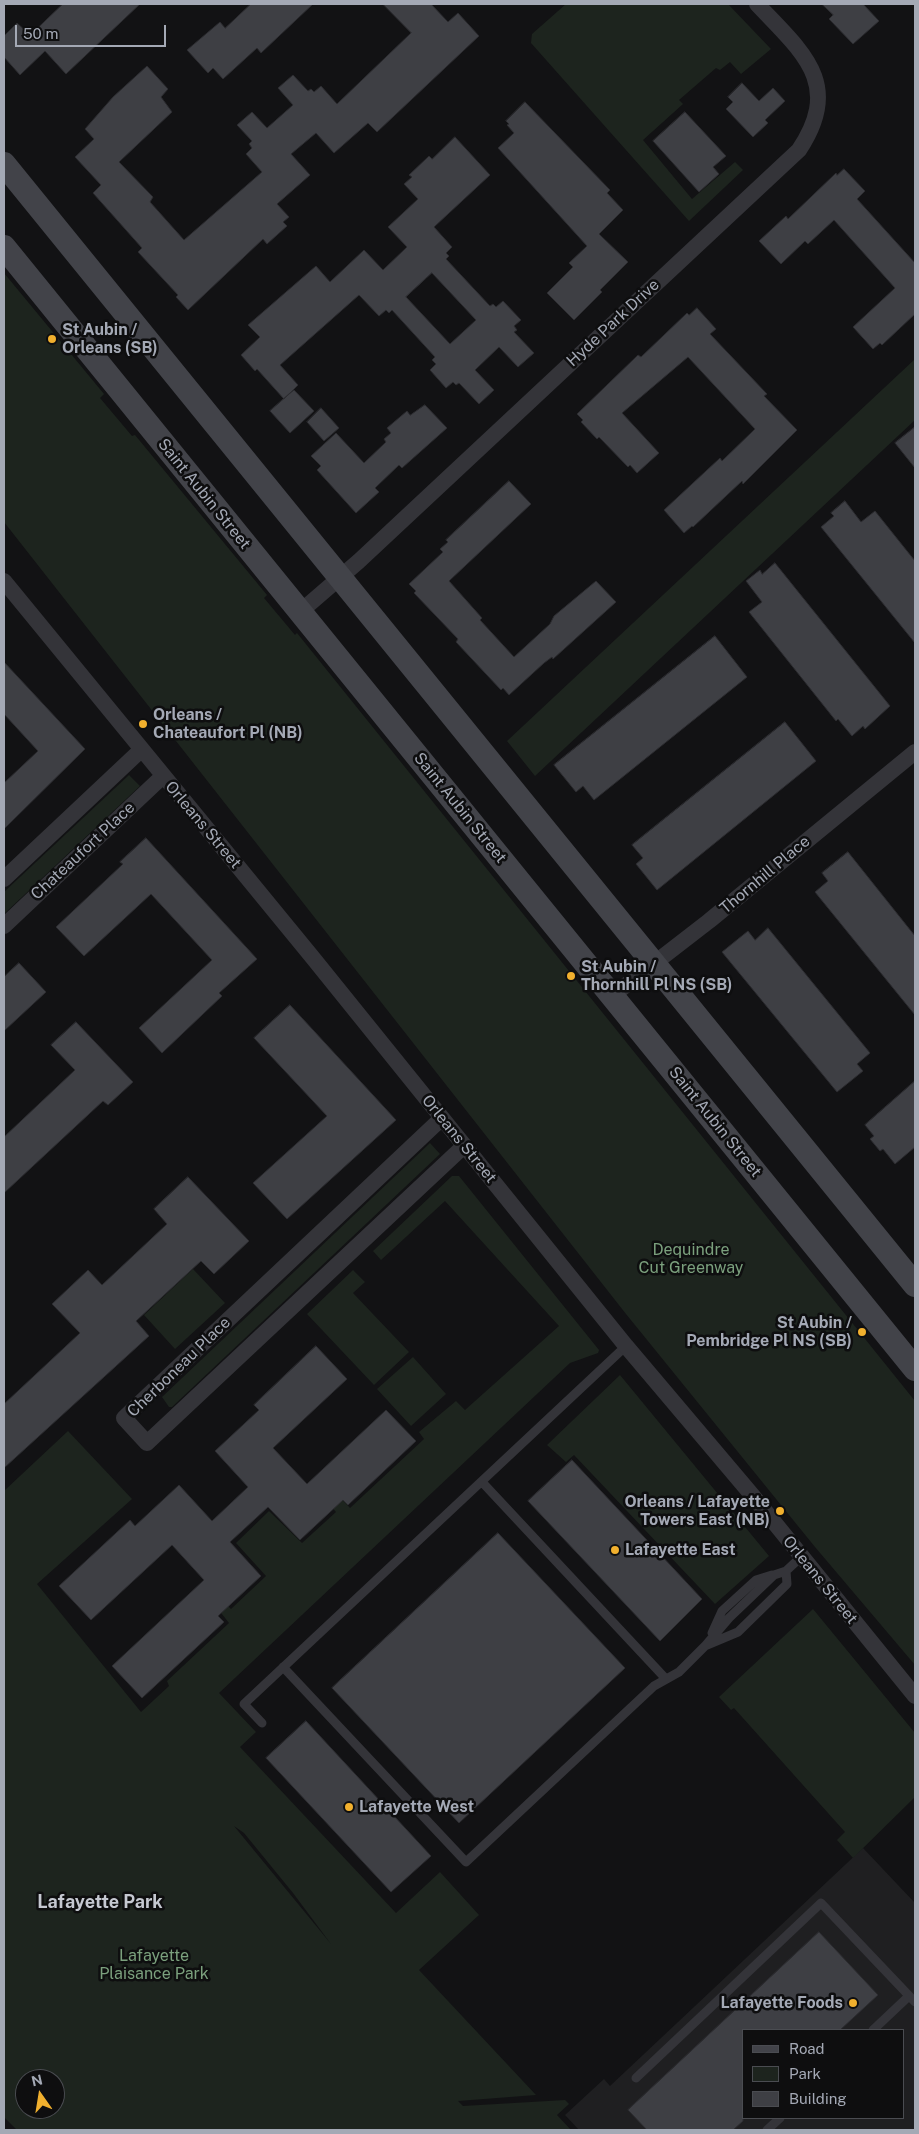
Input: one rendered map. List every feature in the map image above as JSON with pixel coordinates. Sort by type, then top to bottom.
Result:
[{"type":"main road","points":[[4,164],[915,1285]]},
{"type":"main road","name":"Saint Aubin Street","points":[[4,247],[915,1369]]},
{"type":"street","name":"Hyde Park Drive","points":[[300,612],[340,578],[799,150],[811,132],[818,112],[818,95],[814,74],[801,52],[757,4]]},
{"type":"street","name":"Orleans Street","points":[[4,581],[626,1346],[915,1696]]},
{"type":"street","name":"Chateaufort Place","points":[[4,879],[141,750]]},
{"type":"street","name":"Thornhill Place","points":[[612,996],[709,921],[915,752]]},
{"type":"street","name":"Chateaufort Place","points":[[4,926],[163,776]]},
{"type":"street","name":"Cherboneau Place","points":[[442,1118],[124,1418],[147,1443],[464,1146]]},
{"type":"lane","points":[[262,1723],[244,1704],[626,1346]]},
{"type":"lane","points":[[482,1482],[666,1679]]},
{"type":"lane","points":[[283,1667],[466,1862],[654,1686],[679,1672],[729,1618],[774,1575],[786,1571],[801,1557]]},
{"type":"lane","points":[[706,1645],[738,1632],[787,1584],[786,1571]]},
{"type":"lane","points":[[636,2078],[821,1903],[912,1999],[874,2029]]},
{"type":"lane","points":[[767,2130],[779,2119]]},
{"type":"shaded area","points":[[863,1848],[915,1903],[915,2130],[579,2130],[565,2115],[604,2079],[610,2086]]},
{"type":"green space","points":[[566,4],[728,4],[771,49],[741,74],[730,62],[720,70],[716,68],[679,100],[683,104],[643,140],[692,199],[735,162],[743,170],[689,221],[531,43],[532,34]]},
{"type":"green space","name":"Dequindre Cut Greenway","points":[[4,273],[104,394],[100,398],[132,436],[135,435],[267,595],[264,598],[295,635],[297,633],[915,1401],[915,1665],[815,1547],[626,1314],[4,522]]},
{"type":"green space","points":[[915,359],[915,420],[535,776],[507,741]]},
{"type":"green space","points":[[129,775],[140,786],[4,914],[4,892]]},
{"type":"green space","points":[[430,1143],[440,1154],[172,1407],[169,1407],[162,1397]]},
{"type":"green space","name":"Lafayette Plaisance Park","points":[[452,1176],[459,1176],[599,1350],[598,1353],[570,1363],[219,1693],[256,1732],[240,1747],[396,1913],[440,1872],[479,1915],[419,1970],[536,2095],[458,2101],[463,2106],[565,2100],[569,2104],[557,2115],[571,2130],[17,2130],[4,2117],[4,1491],[68,1431],[132,1499],[37,1584],[141,1712],[169,1686],[167,1681],[229,1623],[218,1609],[225,1603],[231,1609],[266,1576],[236,1543],[269,1511],[302,1543],[336,1512],[331,1506],[340,1497],[350,1508],[424,1439],[419,1432],[456,1401],[465,1410],[559,1326],[445,1201],[381,1260],[373,1251]],"holes":[[[234,1826],[244,1833],[293,1893],[331,1944]]]},
{"type":"green space","points":[[193,1269],[225,1303],[175,1349],[144,1315]]},
{"type":"green space","points":[[353,1270],[365,1282],[353,1293],[409,1352],[374,1385],[307,1314]]},
{"type":"green space","points":[[413,1357],[446,1394],[411,1426],[377,1389]]},
{"type":"green space","points":[[620,1375],[769,1556],[715,1604],[574,1455],[566,1462],[547,1445]]},
{"type":"green space","points":[[813,1609],[915,1733],[915,1797],[853,1858],[837,1840],[845,1832],[734,1708],[731,1710],[719,1697]]},
{"type":"building","points":[[63,4],[140,4],[66,74],[45,51],[20,75],[4,57],[4,36],[17,23],[30,35]]},
{"type":"building","points":[[251,4],[313,4],[261,53],[257,48],[223,79],[213,68],[208,73],[187,50],[220,22],[225,28]]},
{"type":"building","points":[[383,4],[431,4],[448,22],[458,13],[479,36],[377,132],[368,123],[334,153],[316,133],[291,154],[310,175],[277,204],[289,217],[283,222],[287,226],[267,244],[263,239],[188,310],[176,297],[178,295],[138,252],[142,248],[93,193],[101,185],[75,157],[94,139],[85,129],[113,97],[147,66],[168,89],[161,97],[172,112],[119,162],[153,197],[150,202],[184,240],[262,172],[246,154],[252,148],[249,144],[252,141],[237,125],[252,112],[267,128],[293,105],[278,88],[293,75],[308,91],[311,89],[314,92],[321,86],[337,104],[411,33]]},
{"type":"building","points":[[822,4],[863,4],[879,21],[853,44],[829,19],[833,15]]},
{"type":"building","points":[[742,83],[759,101],[773,88],[785,101],[765,120],[768,123],[753,137],[726,109],[733,102],[728,97]]},
{"type":"building","points":[[525,102],[610,190],[607,193],[623,210],[599,234],[628,262],[574,320],[547,293],[573,267],[569,263],[587,246],[498,148],[514,133],[506,121]]},
{"type":"building","points":[[685,112],[726,156],[713,167],[719,174],[699,192],[653,141]]},
{"type":"building","points":[[455,137],[490,175],[434,227],[452,247],[446,253],[449,256],[446,259],[490,306],[493,304],[496,307],[503,301],[521,320],[514,326],[517,330],[514,332],[534,353],[518,367],[499,347],[475,370],[494,390],[479,404],[459,383],[456,385],[453,382],[446,388],[430,370],[436,364],[432,360],[435,357],[392,310],[389,313],[386,310],[379,316],[359,295],[280,365],[298,385],[284,399],[257,369],[255,371],[241,355],[260,337],[248,325],[316,266],[330,282],[364,250],[383,270],[407,247],[388,227],[418,199],[404,184],[412,177],[409,175],[429,156],[432,159]],"holes":[[[432,273],[476,320],[450,344],[406,297]]]},
{"type":"building","points":[[844,169],[865,191],[857,199],[915,263],[915,314],[882,345],[880,343],[873,349],[853,327],[895,288],[834,220],[808,244],[805,241],[781,264],[759,241],[786,216],[788,219],[836,173],[837,175]]},
{"type":"building","points":[[697,308],[716,329],[710,334],[767,394],[764,396],[797,430],[743,484],[742,481],[693,527],[684,533],[664,510],[720,458],[722,461],[755,429],[688,357],[622,413],[659,453],[637,473],[630,465],[628,467],[599,437],[597,439],[581,422],[583,420],[577,414],[638,355],[641,357],[687,313],[689,315]]},
{"type":"building","points":[[294,390],[314,411],[290,433],[270,411]]},
{"type":"building","points":[[425,405],[447,428],[402,468],[399,465],[375,488],[379,492],[356,513],[317,470],[321,466],[311,456],[336,433],[364,463],[386,442],[384,439],[391,433],[387,428],[407,411],[410,415]]},
{"type":"building","points":[[321,408],[339,428],[324,441],[307,422]]},
{"type":"building","points":[[915,427],[915,468],[895,443]]},
{"type":"building","points":[[509,481],[531,504],[449,581],[482,618],[480,620],[514,657],[550,624],[554,616],[596,581],[616,602],[553,659],[552,657],[544,663],[509,695],[503,688],[501,690],[456,642],[458,639],[414,593],[416,591],[409,584],[443,552],[440,549],[448,542],[446,540]]},
{"type":"building","points":[[845,501],[861,522],[875,511],[915,561],[915,643],[821,527],[834,516],[831,513]]},
{"type":"building","points":[[775,563],[890,706],[865,729],[863,726],[852,736],[838,719],[836,721],[749,612],[762,602],[746,581],[760,570],[762,574]]},
{"type":"building","points":[[715,636],[747,677],[594,800],[583,786],[576,792],[554,765]]},
{"type":"building","points":[[4,662],[85,749],[4,829],[4,783],[38,751],[4,714]]},
{"type":"building","points":[[785,722],[816,761],[657,890],[636,864],[643,858],[632,845]]},
{"type":"building","points":[[146,838],[257,959],[219,993],[222,996],[162,1053],[139,1028],[212,960],[151,894],[84,956],[56,927],[123,864],[120,862]]},
{"type":"building","points":[[848,852],[915,936],[915,1015],[815,892],[828,881],[822,873]]},
{"type":"building","points":[[768,928],[870,1053],[857,1064],[863,1071],[837,1092],[722,952],[748,931],[755,940]]},
{"type":"building","points":[[19,963],[46,992],[4,1031],[4,977]]},
{"type":"building","points":[[290,1005],[396,1120],[287,1219],[253,1183],[327,1116],[254,1038]]},
{"type":"building","points":[[76,1022],[133,1082],[108,1105],[103,1101],[4,1193],[4,1137],[75,1070],[51,1045]]},
{"type":"building","points":[[915,1081],[915,1147],[895,1164],[883,1149],[880,1151],[870,1139],[874,1136],[865,1125]]},
{"type":"building","points":[[188,1177],[249,1241],[214,1274],[201,1261],[136,1321],[149,1336],[4,1468],[4,1404],[80,1333],[52,1304],[88,1270],[102,1285],[167,1224],[154,1209]]},
{"type":"building","points":[[316,1346],[347,1379],[273,1448],[307,1484],[386,1410],[416,1441],[348,1505],[343,1500],[300,1540],[268,1507],[230,1542],[261,1576],[218,1616],[224,1622],[142,1698],[112,1666],[204,1580],[172,1545],[91,1620],[59,1586],[130,1520],[135,1526],[179,1485],[212,1521],[248,1487],[215,1451],[259,1410],[254,1405]]},
{"type":"building","name":"Lafayette East","points":[[572,1460],[702,1599],[660,1641],[528,1501]]},
{"type":"building","points":[[498,1533],[625,1668],[459,1823],[332,1688]]},
{"type":"building","name":"Lafayette West","points":[[306,1721],[431,1856],[391,1892],[266,1758]]},
{"type":"building","points":[[819,1932],[878,1995],[841,2029],[742,2029],[743,2121],[733,2130],[647,2130],[628,2110]]},
{"type":"place","name":"St Aubin / Orleans (SB)","points":[[52,339]]},
{"type":"place","name":"Orleans / Chateaufort Pl (NB)","points":[[143,724]]},
{"type":"place","name":"St Aubin / Thornhill Pl NS (SB)","points":[[571,976]]},
{"type":"place","name":"St Aubin / Pembridge Pl NS (SB)","points":[[862,1332]]},
{"type":"place","name":"Orleans / Lafayette Towers East (NB)","points":[[780,1511]]},
{"type":"place","name":"Lafayette East","points":[[615,1550]]},
{"type":"place","name":"Lafayette West","points":[[349,1807]]},
{"type":"place","name":"Lafayette Foods","points":[[853,2003]]},
{"type":"district","name":"Lafayette Park","points":[[100,1902]]}]
